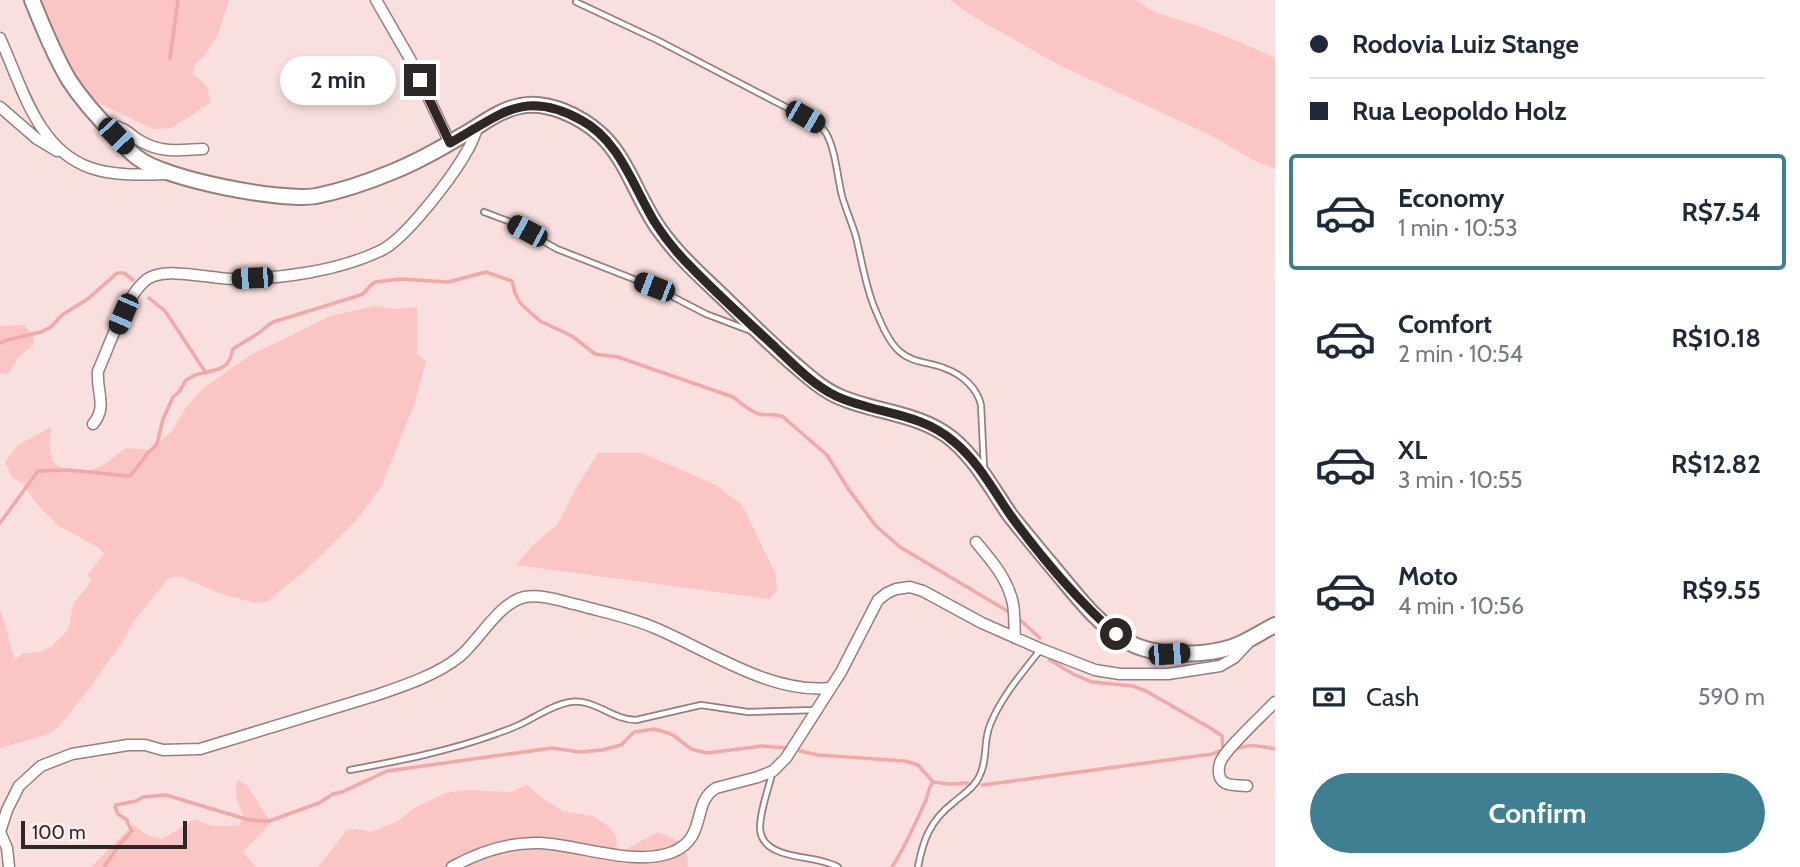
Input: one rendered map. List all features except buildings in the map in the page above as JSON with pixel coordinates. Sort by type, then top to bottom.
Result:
[{"type":"street","points":[[32,0],[60,63],[80,96],[139,160],[171,173],[241,190],[312,197],[337,191],[393,172],[450,143],[496,115],[520,106],[548,108],[582,120],[603,136],[615,150],[656,224],[690,267],[762,335],[835,396],[922,421],[953,440],[969,456],[1011,515],[1071,589],[1095,616],[1130,643],[1169,654],[1216,650],[1235,646],[1275,625]]},
{"type":"street","points":[[376,0],[410,59],[450,143]]},
{"type":"street","points":[[0,38],[36,120],[65,153],[92,169],[144,175],[171,173]]},
{"type":"street","points":[[0,107],[37,139],[65,153]]},
{"type":"street","points":[[109,129],[113,125],[118,126],[144,143],[162,150],[203,149]]},
{"type":"street","points":[[93,424],[101,410],[98,371],[130,298],[143,282],[157,275],[169,274],[232,279],[272,277],[341,265],[381,251],[395,242],[454,171],[469,149],[478,126]]},
{"type":"street","points":[[976,542],[993,561],[1005,582],[1013,606],[1015,638]]},
{"type":"street","points":[[452,867],[472,856],[519,844],[541,843],[652,857],[675,851],[696,832],[705,798],[711,791],[773,771],[786,758],[841,672],[878,600],[896,589],[910,587],[923,591],[982,623],[1041,649],[1095,670],[1120,674],[1168,674],[1220,666],[1229,662],[1256,635]]},
{"type":"street","points":[[9,867],[7,848],[0,832],[19,786],[41,766],[72,754],[128,745],[145,745],[163,750],[200,749],[404,686],[460,657],[505,607],[514,600],[525,597],[551,599],[653,627],[782,684],[830,688]]},
{"type":"street","points":[[1247,786],[1223,782],[1220,778],[1220,764],[1229,750],[1275,702]]},
{"type":"lane","points":[[576,2],[657,40],[818,124],[825,131],[831,144],[863,273],[880,320],[898,350],[915,360],[945,368],[973,387],[979,396],[985,454],[984,475]]},
{"type":"lane","points":[[484,212],[508,221],[556,249],[654,287],[706,314],[762,335]]},
{"type":"lane","points":[[918,867],[932,823],[979,779],[989,727],[1000,704],[1041,649]]},
{"type":"lane","points":[[350,770],[470,743],[519,726],[554,707],[571,702],[589,704],[627,720],[701,705],[748,712],[816,709]]},
{"type":"lane","points":[[773,771],[761,819],[760,831],[763,839],[778,852],[838,867]]},
{"type":"shaded area","points":[[36,0],[229,0],[218,34],[205,55],[194,65],[193,74],[206,85],[211,102],[172,128],[153,129],[92,100],[57,44]]},
{"type":"shaded area","points":[[950,0],[1136,0],[1156,12],[1224,36],[1275,58],[1275,169],[1253,160],[1214,137],[1057,64],[969,14]]},
{"type":"shaded area","points":[[375,306],[395,309],[417,307],[417,354],[426,361],[415,402],[382,485],[358,518],[308,568],[268,601],[255,603],[216,592],[180,576],[169,578],[132,623],[89,689],[59,726],[49,734],[0,748],[0,612],[15,660],[23,653],[39,652],[48,648],[67,631],[73,605],[91,580],[87,575],[104,554],[99,548],[57,525],[34,501],[24,484],[12,477],[5,462],[18,445],[51,427],[52,458],[62,468],[76,471],[99,467],[126,448],[151,450],[171,432],[197,395],[252,354],[330,316]]},
{"type":"shaded area","points":[[24,325],[33,337],[34,344],[18,359],[9,373],[0,374],[0,326]]},
{"type":"shaded area","points":[[598,453],[642,453],[716,485],[742,505],[775,573],[777,589],[770,599],[516,565],[533,545],[557,525]]},
{"type":"shaded area","points":[[238,780],[247,785],[271,823],[243,851],[256,867],[91,867],[133,825],[149,836],[162,839],[195,819],[216,826],[239,825],[244,817],[236,794]]},
{"type":"shaded area","points":[[527,785],[562,811],[593,816],[608,826],[616,836],[617,854],[658,832],[683,843],[688,867],[318,867],[347,830],[371,832],[398,821],[414,808],[446,793],[465,790],[511,792]]},
{"type":"waterway","points":[[170,58],[178,0]]},
{"type":"waterway","points":[[0,523],[38,471],[132,474],[157,444],[163,419],[173,397],[186,380],[226,365],[233,349],[273,322],[363,294],[375,282],[400,279],[448,282],[486,272],[512,281],[520,303],[540,321],[572,336],[595,354],[618,357],[733,397],[759,414],[783,417],[827,455],[876,526],[900,547],[1009,612]]},
{"type":"waterway","points":[[0,343],[51,327],[62,315],[89,298],[117,273],[124,273],[133,280]]},
{"type":"waterway","points":[[149,298],[165,311],[206,373]]},
{"type":"waterway","points":[[1018,618],[1040,638]]},
{"type":"waterway","points":[[982,785],[1212,754],[1223,750],[1222,736],[1146,691],[1133,686],[1092,682],[1050,660]]},
{"type":"waterway","points":[[104,867],[132,831],[127,820],[118,814],[116,805],[143,797],[166,795],[249,820],[269,821],[319,803],[333,794],[387,771],[552,748],[580,752],[602,750],[621,745],[634,732],[654,729],[673,735],[691,749],[707,753],[762,746],[786,748]]},
{"type":"waterway","points":[[1234,750],[1249,746],[1275,749]]},
{"type":"waterway","points":[[800,751],[818,755],[905,761],[918,765],[933,782],[967,783]]},
{"type":"waterway","points":[[892,867],[910,835],[933,782]]},
{"type":"route","points":[[420,80],[450,143],[496,115],[520,106],[559,110],[582,120],[603,136],[615,150],[656,224],[690,267],[794,365],[835,396],[922,421],[953,440],[969,456],[1011,515],[1071,589],[1095,616],[1116,634]]}]
